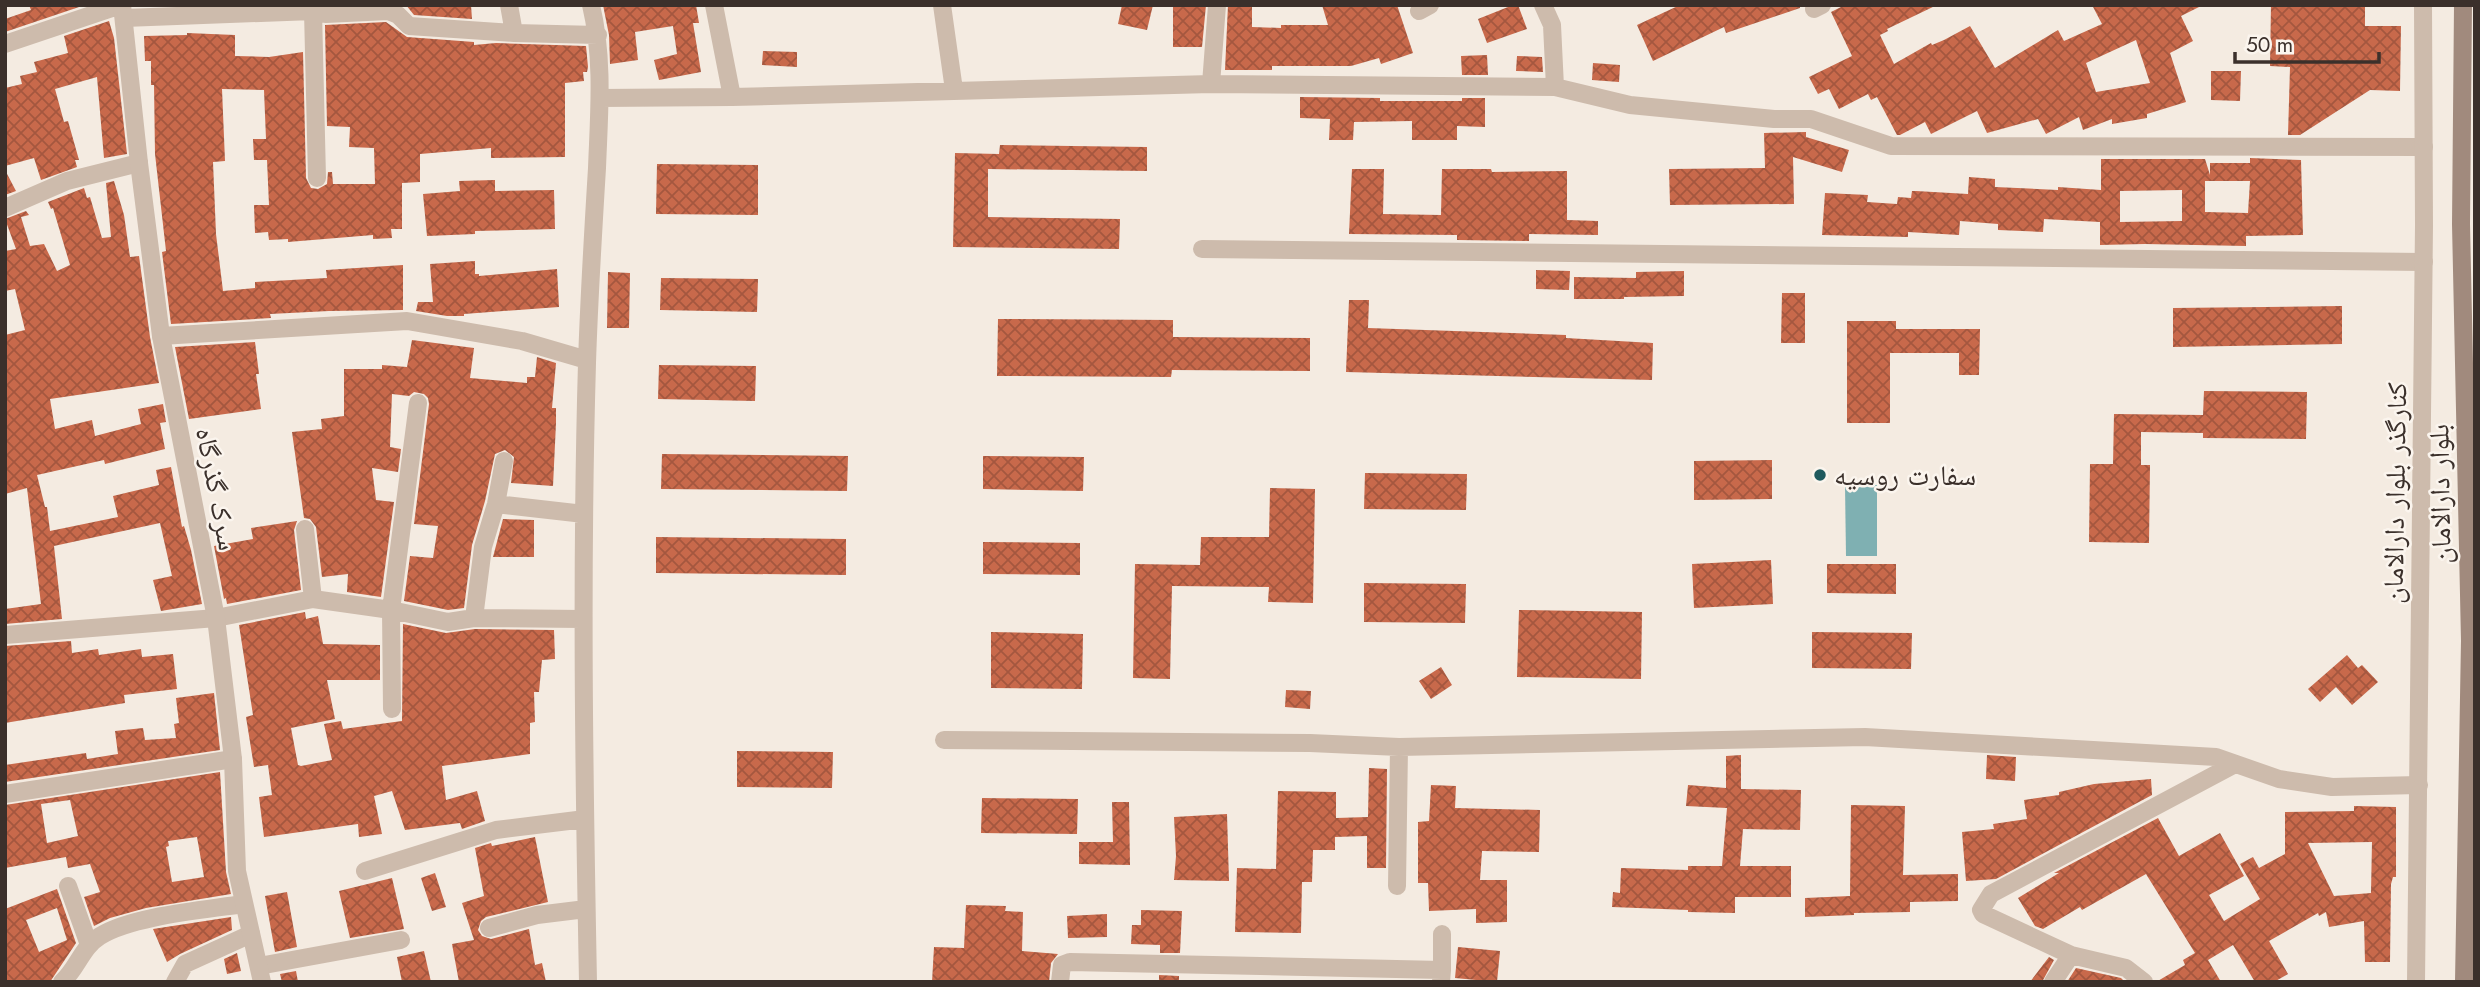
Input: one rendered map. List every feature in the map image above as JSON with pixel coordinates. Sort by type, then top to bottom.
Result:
[{"type":"main road","name":"بلوار دارالامان","points":[[2463,5],[2461,224],[2470,641],[2464,982]]},
{"type":"street","points":[[509,5],[514,33]]},
{"type":"street","points":[[588,982],[582,619],[587,360],[600,98],[598,35],[591,5]]},
{"type":"street","points":[[714,5],[732,97]]},
{"type":"street","points":[[942,5],[954,90]]},
{"type":"street","points":[[1211,84],[1217,5]]},
{"type":"street","points":[[1543,5],[1552,25],[1555,87]]},
{"type":"street","name":"کنارگذر بلوار دارالامان","points":[[2416,982],[2424,262],[2423,5]]},
{"type":"street","points":[[5,44],[122,9],[313,11],[326,14],[388,10],[409,26],[598,35]]},
{"type":"street","name":"سرک گذرگاه","points":[[122,9],[161,337],[216,618],[233,759],[237,871],[260,974]]},
{"type":"street","points":[[313,11],[317,178]]},
{"type":"street","points":[[600,98],[1211,84],[1555,87],[1630,105],[1774,120],[1811,119],[1891,146],[2424,147]]},
{"type":"street","points":[[5,208],[67,180],[139,163]]},
{"type":"street","points":[[1202,249],[2424,262]]},
{"type":"street","points":[[161,337],[407,321],[522,341],[587,360]]},
{"type":"street","points":[[392,709],[391,610],[418,402]]},
{"type":"street","points":[[474,618],[483,547],[496,504],[504,461]]},
{"type":"street","points":[[496,504],[584,514]]},
{"type":"street","points":[[305,529],[313,599]]},
{"type":"street","points":[[5,635],[216,618],[313,599],[391,610],[449,622],[474,618],[582,619]]},
{"type":"street","points":[[944,740],[1310,743],[1399,747],[1865,737],[2216,757],[2279,779],[2332,787],[2419,785]]},
{"type":"street","points":[[1397,886],[1399,747]]},
{"type":"street","points":[[5,794],[233,759]]},
{"type":"street","points":[[2144,982],[2126,968],[2071,955],[1983,915],[1981,910],[1991,894],[2235,764]]},
{"type":"street","points":[[365,871],[496,830],[585,819]]},
{"type":"street","points":[[68,886],[89,945]]},
{"type":"street","points":[[62,982],[89,945],[99,936],[120,927],[163,916],[243,904]]},
{"type":"street","points":[[489,928],[537,915],[586,909]]},
{"type":"street","points":[[175,982],[185,964],[251,934]]},
{"type":"street","points":[[1060,982],[1062,965],[1070,962],[1441,976],[1441,934]]},
{"type":"street","points":[[260,974],[401,940]]},
{"type":"street","points":[[2053,982],[2071,955]]},
{"type":"water","points":[[1845,485],[1877,485],[1877,556],[1846,556]]},
{"type":"building","points":[[29,5],[85,5],[5,32],[5,19],[31,10]]},
{"type":"building","points":[[406,5],[471,5],[472,19],[414,15]]},
{"type":"building","points":[[603,5],[696,5],[699,23],[693,23],[701,72],[659,80],[654,60],[677,54],[673,26],[635,32],[638,60],[610,64],[609,35]]},
{"type":"building","points":[[1122,5],[1153,5],[1147,30],[1118,24]]},
{"type":"building","points":[[1173,5],[1206,5],[1202,47],[1173,47]]},
{"type":"building","points":[[1228,5],[1252,5],[1252,27],[1281,28],[1281,25],[1328,25],[1322,5],[1397,5],[1413,53],[1381,64],[1379,58],[1351,66],[1272,66],[1272,70],[1225,70]]},
{"type":"building","points":[[1518,5],[1527,29],[1487,43],[1478,19]]},
{"type":"building","points":[[1680,5],[1800,5],[1800,8],[1726,33],[1724,27],[1653,61],[1637,25]]},
{"type":"building","points":[[1845,5],[1937,5],[1880,35],[1894,64],[1931,43],[1932,45],[1944,40],[1970,26],[1995,68],[2058,30],[2064,41],[2102,24],[2092,5],[2203,5],[2181,16],[2193,41],[2170,53],[2186,102],[2147,114],[2147,118],[2112,124],[2112,119],[2083,130],[2079,117],[2046,134],[2038,119],[1987,133],[1977,111],[1931,134],[1925,122],[1897,135],[1877,97],[1871,100],[1868,94],[1839,109],[1829,89],[1818,94],[1809,77],[1852,56],[1831,12]],"holes":[[[2136,40],[2150,83],[2096,92],[2086,63]]]},
{"type":"building","points":[[2271,5],[2365,5],[2365,26],[2401,26],[2400,91],[2370,90],[2300,135],[2288,135],[2290,67],[2270,66]]},
{"type":"building","points":[[109,21],[114,38],[127,154],[104,158],[97,77],[55,89],[79,160],[75,160],[77,167],[41,180],[34,158],[5,166],[5,88],[22,84],[20,76],[37,72],[34,62],[68,53],[64,36]]},
{"type":"building","points":[[386,22],[407,37],[474,42],[474,45],[496,43],[586,46],[588,67],[587,72],[583,72],[584,81],[565,83],[565,157],[491,158],[491,148],[420,154],[420,182],[402,183],[402,229],[391,229],[392,238],[373,239],[373,235],[288,242],[288,239],[269,240],[268,232],[255,233],[254,205],[269,205],[267,160],[254,160],[253,139],[266,139],[264,90],[222,89],[225,161],[213,162],[216,234],[223,291],[255,288],[255,282],[327,278],[326,270],[403,265],[403,310],[270,314],[271,318],[171,324],[162,252],[166,251],[155,154],[154,85],[151,85],[151,61],[145,61],[144,36],[187,33],[235,35],[235,56],[269,57],[303,52],[306,178],[311,188],[318,189],[327,184],[328,172],[332,172],[333,184],[375,184],[374,148],[349,147],[350,127],[327,126],[325,25]]},
{"type":"building","points":[[763,51],[797,52],[797,67],[762,65]]},
{"type":"building","points":[[1487,55],[1488,75],[1462,75],[1461,56]]},
{"type":"building","points":[[1517,56],[1542,57],[1543,72],[1516,71]]},
{"type":"building","points":[[1593,63],[1620,65],[1619,82],[1592,80]]},
{"type":"building","points":[[2211,71],[2241,71],[2240,101],[2211,100]]},
{"type":"building","points":[[1300,97],[1380,98],[1380,101],[1462,101],[1462,98],[1485,98],[1485,127],[1457,126],[1457,140],[1412,140],[1412,121],[1354,122],[1353,140],[1329,140],[1330,119],[1300,118]]},
{"type":"building","points":[[1806,132],[1806,137],[1849,150],[1842,172],[1793,157],[1794,204],[1670,205],[1669,169],[1765,168],[1764,133]]},
{"type":"building","points":[[1000,145],[1147,147],[1147,171],[988,169],[988,217],[1120,219],[1119,249],[953,247],[955,153],[999,154]]},
{"type":"building","points":[[2250,158],[2301,160],[2303,235],[2246,236],[2246,246],[2100,245],[2100,222],[2044,219],[2043,232],[1998,230],[1998,224],[1960,221],[1959,235],[1908,232],[1908,237],[1822,235],[1825,193],[1868,195],[1867,202],[1897,204],[1898,197],[1911,198],[1912,191],[1968,194],[1969,177],[1995,179],[1995,187],[2101,190],[2101,159],[2205,159],[2210,175],[2210,163],[2250,163]],"holes":[[[2205,181],[2250,181],[2248,213],[2205,212]],[[2182,190],[2182,221],[2120,222],[2120,191]]]},
{"type":"building","points":[[657,164],[758,165],[758,215],[656,214]]},
{"type":"building","points":[[1352,169],[1384,169],[1383,214],[1441,215],[1442,169],[1491,169],[1492,172],[1567,171],[1567,220],[1598,221],[1598,235],[1529,234],[1529,241],[1457,240],[1457,235],[1349,234]]},
{"type":"building","points":[[5,170],[16,191],[5,195]]},
{"type":"building","points":[[495,180],[495,191],[554,190],[555,229],[475,231],[475,234],[427,236],[423,194],[460,191],[459,181]]},
{"type":"building","points":[[114,181],[124,215],[130,257],[139,256],[159,383],[50,399],[55,429],[92,420],[95,436],[141,424],[138,409],[163,404],[166,422],[160,423],[165,449],[105,464],[104,460],[37,475],[47,507],[50,531],[118,517],[113,496],[159,485],[156,470],[171,467],[182,527],[184,526],[191,550],[202,604],[161,611],[153,580],[172,576],[160,523],[54,546],[62,619],[5,624],[5,609],[41,604],[27,488],[5,494],[5,335],[25,330],[15,289],[5,291],[5,251],[16,249],[5,219],[26,211],[29,215],[21,217],[30,246],[44,244],[57,271],[70,265],[53,208],[51,209],[48,202],[84,188],[87,198],[90,197],[102,238],[111,237],[106,183]]},
{"type":"building","points":[[475,261],[475,274],[479,276],[557,269],[559,307],[464,316],[416,311],[418,302],[433,302],[430,264]]},
{"type":"building","points":[[1536,270],[1570,271],[1569,290],[1536,289]]},
{"type":"building","points":[[1684,271],[1684,296],[1574,299],[1574,277],[1636,278],[1636,272]]},
{"type":"building","points":[[608,272],[630,273],[629,328],[607,328]]},
{"type":"building","points":[[661,278],[758,279],[757,312],[660,310]]},
{"type":"building","points":[[1782,293],[1805,293],[1805,343],[1781,343]]},
{"type":"building","points":[[1349,300],[1369,300],[1368,328],[1566,335],[1566,338],[1653,343],[1652,380],[1346,372]]},
{"type":"building","points":[[2342,306],[2342,344],[2173,347],[2173,308]]},
{"type":"building","points":[[998,319],[1173,320],[1173,337],[1310,338],[1310,371],[1172,370],[1171,377],[997,376]]},
{"type":"building","points":[[1847,321],[1896,321],[1896,329],[1980,329],[1979,375],[1959,375],[1959,353],[1890,353],[1890,423],[1847,423]]},
{"type":"building","points":[[412,340],[474,348],[470,378],[527,383],[527,377],[535,377],[537,357],[556,363],[552,408],[556,408],[553,486],[511,483],[514,457],[505,450],[495,454],[472,545],[464,608],[448,610],[404,601],[410,556],[433,558],[438,526],[414,524],[429,404],[424,394],[392,394],[390,447],[401,449],[398,472],[372,468],[376,500],[394,502],[381,597],[347,592],[348,574],[322,577],[316,527],[310,519],[304,518],[292,432],[322,429],[321,419],[344,416],[344,369],[382,369],[382,365],[407,367]]},
{"type":"building","points":[[255,342],[261,409],[189,419],[175,347]]},
{"type":"building","points":[[659,365],[756,366],[755,401],[658,399]]},
{"type":"building","points":[[2204,391],[2307,392],[2306,439],[2203,438],[2203,433],[2141,432],[2141,465],[2150,465],[2149,543],[2089,542],[2090,464],[2113,464],[2114,414],[2203,415]]},
{"type":"building","points":[[662,454],[848,456],[847,491],[661,489]]},
{"type":"building","points":[[983,456],[1084,457],[1083,491],[983,489]]},
{"type":"building","points":[[1772,460],[1772,499],[1694,500],[1694,461]]},
{"type":"building","points":[[1365,473],[1467,474],[1466,510],[1364,509]]},
{"type":"building","points":[[1270,488],[1315,489],[1313,603],[1268,602],[1269,587],[1172,586],[1170,679],[1133,678],[1135,564],[1200,565],[1201,537],[1269,537]]},
{"type":"building","points":[[503,519],[534,520],[534,557],[493,557]]},
{"type":"building","points":[[297,521],[294,530],[301,590],[227,604],[214,546],[253,539],[251,528]]},
{"type":"building","points":[[656,537],[846,539],[846,575],[656,573]]},
{"type":"building","points":[[983,542],[1080,543],[1080,575],[983,574]]},
{"type":"building","points":[[1771,560],[1773,604],[1694,608],[1692,564]]},
{"type":"building","points":[[1827,564],[1896,564],[1896,594],[1827,593]]},
{"type":"building","points":[[1364,583],[1466,584],[1465,623],[1364,622]]},
{"type":"building","points":[[1519,610],[1642,612],[1641,679],[1517,677]]},
{"type":"building","points":[[305,612],[306,619],[318,616],[323,644],[380,645],[380,680],[327,680],[335,719],[291,728],[298,765],[301,766],[332,760],[324,724],[341,721],[343,729],[402,721],[403,624],[446,633],[475,629],[554,630],[555,659],[542,660],[539,692],[534,692],[535,722],[530,723],[530,754],[442,766],[446,800],[477,791],[485,821],[462,829],[460,823],[405,830],[392,791],[374,796],[382,834],[359,837],[358,824],[264,837],[259,797],[272,795],[268,765],[254,767],[246,717],[253,715],[239,625]]},
{"type":"building","points":[[991,632],[1083,634],[1082,689],[991,688]]},
{"type":"building","points":[[1812,632],[1912,633],[1911,669],[1812,668]]},
{"type":"building","points":[[71,641],[72,653],[98,649],[99,655],[141,649],[142,657],[173,654],[177,689],[124,695],[125,703],[5,723],[5,646]]},
{"type":"building","points":[[2347,655],[2358,668],[2362,665],[2378,682],[2352,705],[2336,687],[2320,702],[2308,689]]},
{"type":"building","points":[[1441,667],[1452,685],[1431,699],[1419,681]]},
{"type":"building","points":[[1286,690],[1311,691],[1310,709],[1285,707]]},
{"type":"building","points":[[214,693],[220,750],[5,782],[5,765],[86,753],[87,759],[118,754],[115,731],[143,728],[145,740],[176,738],[174,724],[179,723],[176,698]]},
{"type":"building","points":[[737,751],[833,752],[832,788],[737,787]]},
{"type":"building","points":[[1741,755],[1741,789],[1801,790],[1800,830],[1743,829],[1740,866],[1791,866],[1791,897],[1735,897],[1735,913],[1612,907],[1613,892],[1620,893],[1621,868],[1688,870],[1688,866],[1722,866],[1727,808],[1686,806],[1688,785],[1726,788],[1726,756]]},
{"type":"building","points":[[1987,755],[2016,757],[2015,781],[1986,779]]},
{"type":"building","points":[[1369,768],[1387,769],[1386,868],[1367,868],[1367,836],[1335,837],[1335,850],[1313,850],[1312,882],[1302,882],[1301,933],[1235,932],[1237,868],[1276,869],[1278,791],[1336,792],[1336,818],[1368,817]]},
{"type":"building","points":[[220,772],[226,872],[231,894],[146,908],[110,918],[94,926],[84,897],[100,892],[90,864],[68,868],[66,857],[5,868],[5,805]],"holes":[[[70,800],[78,836],[47,843],[41,804]],[[197,837],[204,877],[172,882],[166,847],[169,846],[168,841]]]},
{"type":"building","points":[[2151,779],[2152,795],[1996,879],[1966,881],[1962,832],[1994,829],[1993,824],[2027,819],[2024,800],[2059,795],[2059,792],[2094,784]]},
{"type":"building","points":[[1431,785],[1456,786],[1455,808],[1540,810],[1539,852],[1482,851],[1480,880],[1507,880],[1507,922],[1476,923],[1476,909],[1429,911],[1428,883],[1418,883],[1418,822],[1429,821]]},
{"type":"building","points":[[982,798],[1078,799],[1077,834],[981,833]]},
{"type":"building","points":[[1112,802],[1129,802],[1130,865],[1079,864],[1079,842],[1113,842]]},
{"type":"building","points":[[1851,805],[1905,806],[1903,875],[1958,874],[1958,901],[1910,902],[1910,912],[1805,917],[1805,898],[1850,896]]},
{"type":"building","points":[[2354,806],[2396,807],[2396,877],[2393,877],[2391,884],[2390,962],[2365,962],[2364,921],[2329,927],[2326,912],[2319,916],[2318,913],[2269,941],[2288,974],[2274,982],[2255,982],[2233,945],[2208,960],[2221,982],[2156,982],[2185,965],[2183,960],[2195,953],[2146,874],[2043,929],[2035,926],[2018,898],[2059,873],[2054,873],[2158,818],[2179,856],[2220,833],[2244,876],[2209,895],[2224,921],[2260,899],[2240,864],[2253,857],[2259,868],[2285,854],[2285,812],[2354,811]],"holes":[[[2372,842],[2371,893],[2334,896],[2308,843]]]},
{"type":"building","points":[[1227,814],[1229,881],[1174,880],[1174,817]]},
{"type":"building","points":[[535,837],[548,902],[486,917],[481,921],[478,930],[482,936],[491,939],[529,929],[535,965],[542,963],[546,982],[459,982],[452,944],[474,940],[462,903],[484,896],[475,848]]},
{"type":"building","points":[[435,873],[446,907],[432,911],[421,878]]},
{"type":"building","points":[[392,878],[404,929],[350,938],[339,891]]},
{"type":"building","points":[[57,889],[76,943],[50,982],[5,982],[5,909]],"holes":[[[57,908],[67,940],[39,952],[26,920]]]},
{"type":"building","points":[[287,892],[297,947],[275,952],[265,896]]},
{"type":"building","points":[[966,905],[1006,906],[1005,911],[1023,912],[1022,951],[1058,954],[1051,963],[1049,982],[932,982],[934,947],[964,948]]},
{"type":"building","points":[[1141,910],[1182,911],[1180,953],[1160,953],[1160,945],[1131,944],[1132,925],[1141,925]]},
{"type":"building","points":[[1107,914],[1107,937],[1068,938],[1067,916]]},
{"type":"building","points":[[231,917],[232,930],[167,962],[153,929]]},
{"type":"building","points":[[1458,947],[1500,951],[1497,982],[1455,978]]},
{"type":"building","points":[[424,951],[431,982],[402,982],[397,957]]},
{"type":"building","points":[[237,953],[241,971],[227,974],[224,959]]},
{"type":"building","points":[[2049,957],[2054,960],[2042,982],[2030,982]]},
{"type":"building","points":[[2076,968],[2121,978],[2125,982],[2067,982]]},
{"type":"building","points":[[296,971],[298,982],[282,982],[280,974]]},
{"type":"building","points":[[1159,975],[1179,976],[1179,982],[1159,982]]},
{"type":"place","name":"سفارت روسیه","points":[[1820,475]]}]
